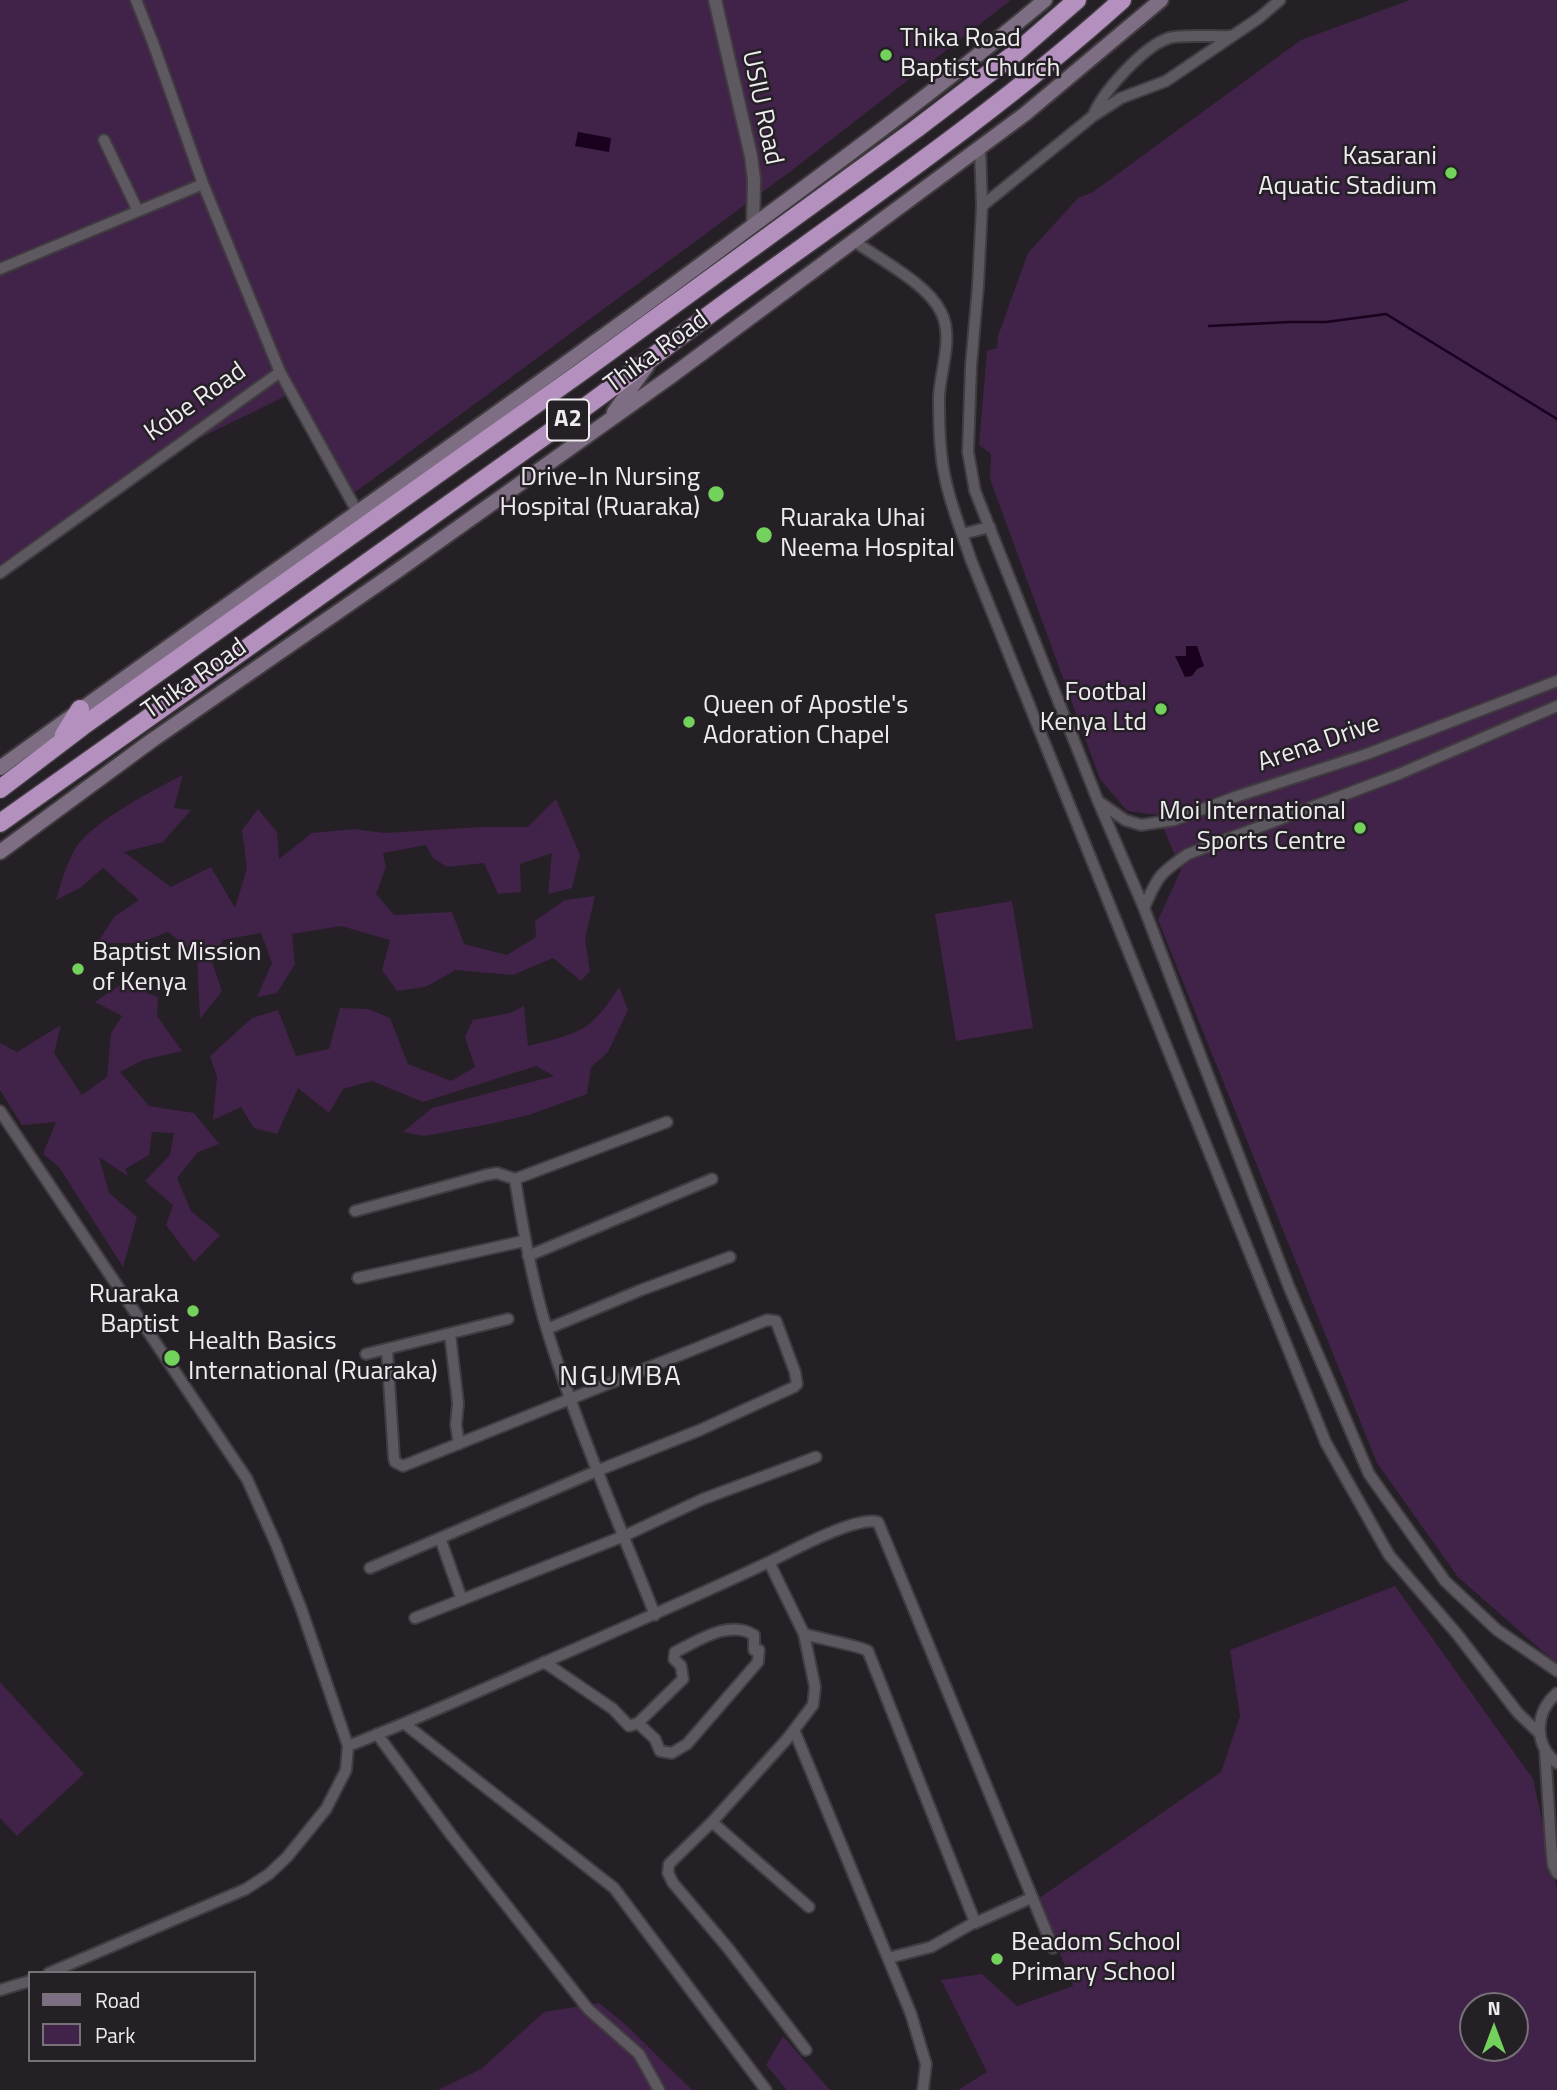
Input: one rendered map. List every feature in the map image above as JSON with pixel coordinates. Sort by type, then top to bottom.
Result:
[{"type":"highway","name":"Thika Road","points":[[0,789],[58,744],[580,373],[916,129],[1017,52],[1077,0]]},
{"type":"highway","name":"Thika Road","points":[[0,823],[574,416],[930,155],[1083,35],[1122,0]]},
{"type":"highway","points":[[58,744],[80,709]]},
{"type":"main road","name":"Thika Road","points":[[0,768],[631,318],[979,56],[1045,0]]},
{"type":"main road","name":"Thika Road","points":[[0,852],[151,741],[397,572],[854,241],[1025,114],[1161,0]]},
{"type":"main road","points":[[608,420],[654,356]]},
{"type":"street","name":"Kobe Road","points":[[0,573],[280,372],[203,184],[136,0]]},
{"type":"street","name":"USIU Road","points":[[715,0],[751,156],[754,180],[753,226]]},
{"type":"street","points":[[982,206],[1093,116],[1121,98],[1166,81],[1259,18],[1280,0]]},
{"type":"street","points":[[1093,116],[1109,87],[1147,51],[1170,38],[1230,36]]},
{"type":"street","points":[[104,139],[138,211]]},
{"type":"street","points":[[980,147],[982,206],[968,452],[975,491],[1144,908],[1289,1287],[1369,1474],[1445,1581],[1497,1630],[1557,1671]]},
{"type":"street","points":[[0,269],[203,184]]},
{"type":"street","points":[[854,241],[915,284],[935,302],[942,313],[945,352],[939,396],[941,452],[948,495],[962,534],[1326,1443],[1389,1555],[1457,1634],[1518,1713],[1539,1733],[1545,1750],[1554,1840],[1553,1865],[1557,1873]]},
{"type":"street","points":[[280,372],[358,513]]},
{"type":"street","points":[[962,534],[990,527]]},
{"type":"street","name":"Arena Drive","points":[[1098,800],[1125,820],[1141,825],[1174,820],[1367,754],[1557,681]]},
{"type":"street","name":"Arena Drive","points":[[1144,908],[1154,882],[1163,870],[1188,855],[1399,774],[1557,706]]},
{"type":"street","points":[[0,1111],[247,1479],[302,1611],[348,1745],[346,1770],[326,1809],[287,1857],[269,1874],[247,1889],[54,1971]]},
{"type":"street","points":[[355,1210],[486,1175],[498,1173],[515,1179],[667,1122]]},
{"type":"street","points":[[515,1179],[524,1241],[547,1329],[570,1399],[655,1615]]},
{"type":"street","points":[[528,1256],[712,1180]]},
{"type":"street","points":[[358,1278],[524,1241]]},
{"type":"street","points":[[547,1329],[730,1256]]},
{"type":"street","points":[[366,1354],[508,1320]]},
{"type":"street","points":[[370,1568],[598,1470],[700,1430],[797,1384],[775,1321],[767,1320],[402,1466],[395,1462],[387,1349]]},
{"type":"street","points":[[450,1334],[458,1392],[458,1444]]},
{"type":"street","points":[[415,1618],[624,1536],[703,1499],[816,1457]]},
{"type":"street","points":[[348,1745],[405,1724],[655,1615],[824,1535],[871,1520],[878,1522],[1053,1948]]},
{"type":"street","points":[[440,1538],[461,1600]]},
{"type":"street","points":[[769,1562],[804,1634],[815,1695],[810,1710],[794,1730],[712,1822],[669,1864],[668,1873],[673,1883],[728,1948],[806,2049]]},
{"type":"street","points":[[544,1662],[613,1709],[629,1726],[638,1723],[683,1679],[681,1666],[674,1659],[675,1652],[726,1630],[736,1628],[754,1635],[754,1650],[759,1650],[758,1662],[687,1744],[672,1753],[660,1751],[655,1739],[638,1723]]},
{"type":"street","points":[[804,1634],[868,1651],[975,1923]]},
{"type":"street","points":[[1539,1733],[1543,1708],[1557,1693]]},
{"type":"street","points":[[405,1724],[614,1888],[766,2090]]},
{"type":"street","points":[[794,1730],[921,2044],[926,2064],[923,2090]]},
{"type":"street","points":[[377,1734],[452,1836],[588,2009],[639,2054],[659,2090]]},
{"type":"street","points":[[1545,1750],[1557,1763]]},
{"type":"street","points":[[712,1822],[809,1907]]},
{"type":"street","points":[[888,1958],[931,1947],[975,1923],[1031,1898]]},
{"type":"street","points":[[0,1990],[28,1982]]},
{"type":"green space","points":[[0,0],[1011,0],[791,171],[354,493],[296,391],[155,460],[0,577]]},
{"type":"green space","name":"Moi International Sports Centre","points":[[1410,0],[1557,0],[1557,1664],[1458,1577],[1377,1463],[1158,920],[1181,870],[1158,815],[1127,811],[1100,779],[990,479],[991,454],[979,445],[987,351],[997,348],[998,336],[1028,253],[1078,198],[1093,192],[1301,40]]},
{"type":"green space","points":[[183,775],[174,808],[191,810],[163,842],[124,852],[171,887],[211,867],[235,908],[247,868],[242,830],[258,809],[277,832],[279,859],[312,833],[354,829],[384,833],[528,827],[556,799],[580,855],[572,888],[548,894],[552,853],[520,864],[521,892],[498,894],[484,863],[447,867],[433,858],[426,845],[383,853],[386,867],[376,894],[394,915],[452,912],[464,944],[507,955],[536,937],[535,921],[565,900],[595,896],[585,939],[590,971],[581,981],[553,958],[513,975],[456,970],[425,987],[397,991],[382,970],[390,940],[341,926],[292,934],[295,964],[277,993],[257,997],[272,963],[261,933],[223,940],[212,962],[222,991],[200,1019],[197,956],[168,932],[140,943],[97,943],[115,916],[139,900],[103,868],[80,888],[56,900],[69,861],[83,839],[124,807]]},
{"type":"green space","points":[[1012,901],[1033,1028],[956,1041],[935,914]]},
{"type":"green space","points":[[121,984],[158,997],[157,1016],[182,1051],[143,1060],[120,1072],[149,1106],[194,1113],[219,1144],[198,1152],[177,1178],[191,1211],[220,1235],[194,1262],[166,1225],[173,1205],[145,1181],[170,1155],[174,1133],[152,1132],[149,1155],[125,1169],[128,1176],[99,1157],[109,1193],[137,1217],[123,1267],[59,1167],[43,1154],[56,1122],[22,1125],[0,1090],[0,1043],[17,1052],[61,1025],[54,1053],[82,1095],[107,1077],[111,1033],[122,1016],[95,1002]]},
{"type":"green space","points":[[619,987],[628,1010],[608,1052],[591,1067],[587,1094],[529,1115],[424,1136],[403,1132],[432,1108],[554,1076],[536,1066],[423,1102],[372,1081],[343,1089],[329,1113],[298,1088],[277,1134],[254,1128],[241,1107],[213,1120],[217,1077],[210,1056],[252,1018],[278,1010],[296,1056],[329,1049],[340,1008],[368,1009],[390,1018],[408,1064],[451,1081],[475,1067],[465,1037],[473,1020],[510,1013],[524,1006],[528,1046],[582,1029],[600,1014]]},
{"type":"green space","points":[[1395,1586],[1533,1779],[1557,1889],[1557,2090],[958,2090],[987,2072],[941,1980],[982,1974],[1017,2006],[1073,1986],[1038,1899],[1221,1772],[1240,1716],[1230,1650]]},
{"type":"green space","points":[[0,1682],[84,1774],[17,1836],[0,1818]]},
{"type":"green space","points":[[599,2003],[626,2025],[692,2090],[438,2090],[481,2069],[544,2012]]},
{"type":"green space","points":[[783,2036],[830,2090],[787,2090],[766,2065]]},
{"type":"shaded area","points":[[578,132],[611,138],[609,152],[575,146]]},
{"type":"shaded area","points":[[1186,646],[1197,646],[1204,666],[1197,669],[1192,676],[1185,677],[1175,656],[1186,656]]},
{"type":"waterway","points":[[1209,326],[1326,322],[1386,314],[1557,419]]},
{"type":"place","name":"Thika Road Baptist Church","points":[[886,55]]},
{"type":"place","name":"Kasarani Aquatic Stadium","points":[[1451,173]]},
{"type":"place","name":"Drive-In Nursing Hospital (Ruaraka)","points":[[716,494]]},
{"type":"place","name":"Ruaraka Uhai Neema Hospital","points":[[764,535]]},
{"type":"place","name":"Footbal Kenya Ltd","points":[[1161,709]]},
{"type":"place","name":"Queen of Apostle's Adoration Chapel","points":[[689,722]]},
{"type":"place","name":"Moi International Sports Centre","points":[[1360,828]]},
{"type":"place","name":"Baptist Mission of Kenya","points":[[78,969]]},
{"type":"place","name":"Ruaraka Baptist","points":[[193,1311]]},
{"type":"place","name":"Health Basics International (Ruaraka)","points":[[172,1358]]},
{"type":"place","name":"Beadom School Primary School","points":[[997,1959]]},
{"type":"district","name":"NGUMBA","points":[[621,1378]]}]
